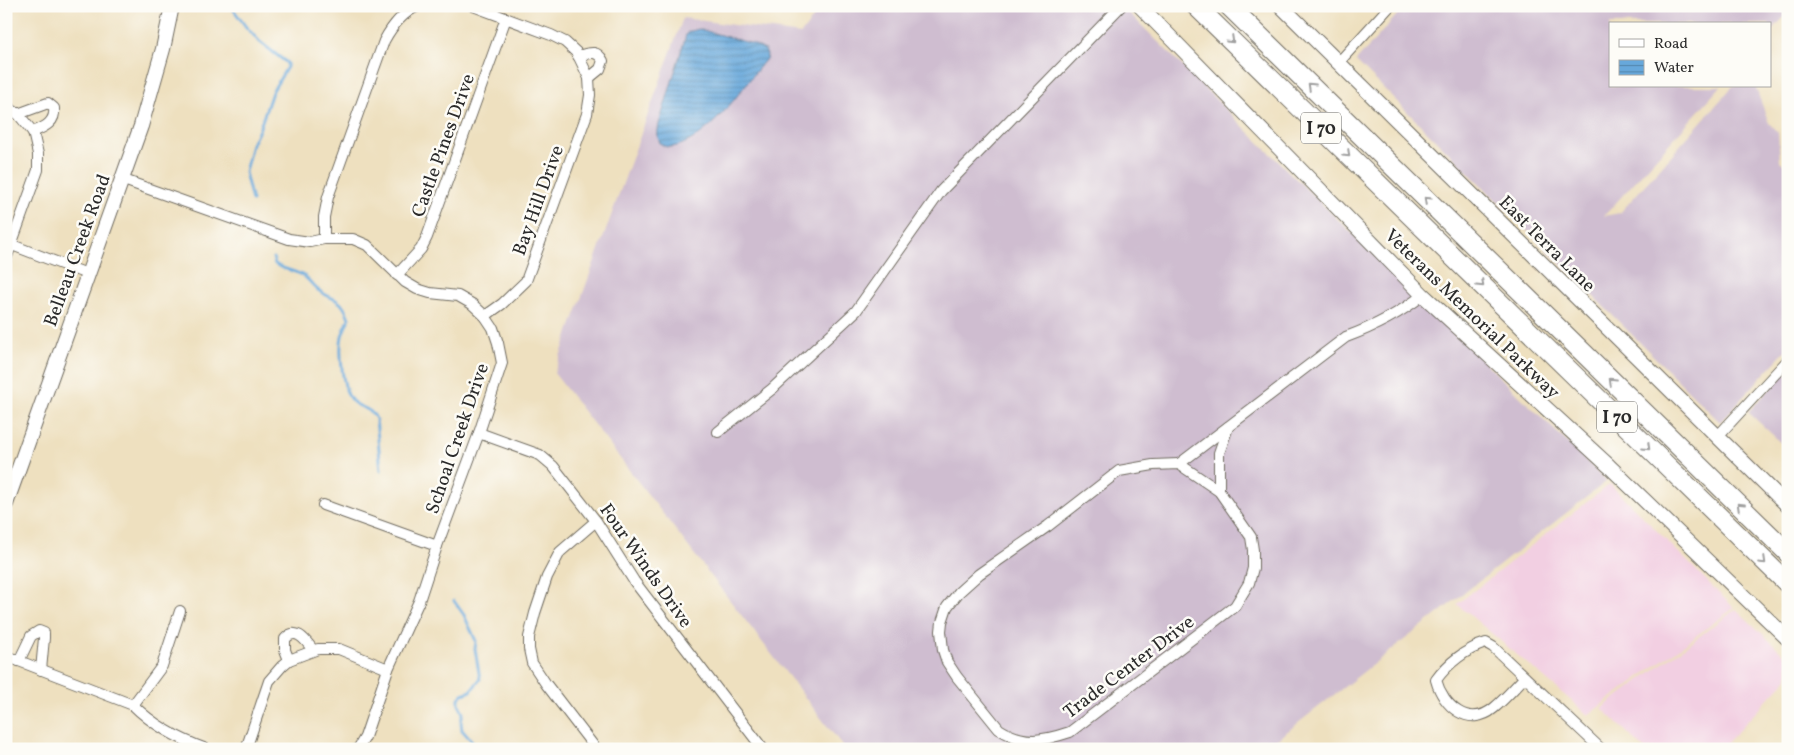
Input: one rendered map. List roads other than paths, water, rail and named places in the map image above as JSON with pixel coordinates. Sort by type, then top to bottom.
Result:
[{"type":"highway","name":"I 70","points":[[1196,6],[1788,584]]},
{"type":"highway","name":"I 70","points":[[1229,6],[1788,553]]},
{"type":"street","name":"Belleau Creek Road","points":[[6,504],[140,126],[158,66],[172,6]]},
{"type":"street","points":[[324,239],[324,216],[328,197],[384,41],[390,28],[399,19],[418,6]]},
{"type":"street","name":"Bay Hill Drive","points":[[474,6],[565,42],[578,56],[589,78],[590,95],[587,114],[526,281],[485,316]]},
{"type":"street","points":[[718,432],[772,390],[856,311],[941,191],[1121,6]]},
{"type":"street","name":"Veterans Memorial Parkway","points":[[1140,6],[1423,295],[1609,466],[1788,639]]},
{"type":"street","name":"East Terra Lane","points":[[1281,6],[1788,506]]},
{"type":"street","points":[[1339,62],[1390,6]]},
{"type":"street","name":"Castle Pines Drive","points":[[397,275],[421,249],[428,237],[506,18]]},
{"type":"street","points":[[578,56],[594,52],[600,55],[603,61],[600,69],[589,78]]},
{"type":"street","points":[[18,114],[48,103],[54,108],[55,115],[52,120],[41,129],[33,132]]},
{"type":"street","points":[[6,106],[18,114],[33,132],[38,154],[38,170],[9,244],[6,259]]},
{"type":"street","name":"Schoal Creek Drive","points":[[121,179],[289,239],[310,242],[324,239],[353,239],[367,245],[397,275],[417,289],[430,293],[458,296],[472,304],[485,316],[493,328],[502,363],[419,601],[388,669],[365,737],[358,749]]},
{"type":"street","points":[[9,244],[87,274]]},
{"type":"street","points":[[1179,464],[1346,337],[1368,329],[1402,312],[1423,295]]},
{"type":"street","points":[[1717,437],[1788,360]]},
{"type":"street","points":[[1218,491],[1219,452],[1228,427]]},
{"type":"street","name":"Four Winds Drive","points":[[479,433],[540,455],[553,466],[596,521],[634,580],[763,749]]},
{"type":"street","name":"Trade Center Drive","points":[[1179,464],[1218,491],[1251,537],[1254,550],[1253,568],[1249,583],[1236,606],[1070,732],[1036,741],[1007,734],[999,729],[957,678],[947,662],[943,650],[942,622],[948,607],[959,592],[979,574],[1048,526],[1119,471],[1153,465],[1179,464]]},
{"type":"street","points":[[323,505],[437,546]]},
{"type":"street","points":[[596,521],[560,552],[547,577],[529,637],[532,663],[596,749]]},
{"type":"street","points":[[133,705],[162,666],[180,611]]},
{"type":"street","points":[[18,661],[30,636],[39,630],[44,633],[41,670]]},
{"type":"street","points":[[289,660],[285,650],[285,640],[288,636],[295,633],[301,635],[313,650]]},
{"type":"street","points":[[1524,677],[1494,709],[1482,715],[1469,716],[1455,711],[1447,703],[1438,688],[1436,680],[1444,669],[1472,647],[1486,643],[1493,647],[1601,749]]},
{"type":"street","points":[[246,749],[269,681],[289,660],[313,650],[339,649],[388,669]]},
{"type":"street","points":[[6,656],[133,705],[146,718],[162,728],[187,742],[206,749]]},
{"type":"water","points":[[699,29],[753,44],[765,50],[766,59],[709,127],[685,143],[670,147],[664,146],[660,142],[658,135],[659,124],[686,35],[688,32]]},
{"type":"waterway","points":[[231,6],[260,42],[287,63],[287,67],[272,92],[259,130],[252,144],[245,172],[252,201]]},
{"type":"waterway","points":[[273,258],[275,264],[304,276],[318,290],[339,302],[346,311],[349,318],[342,336],[342,370],[346,388],[352,401],[371,412],[376,419],[381,470]]},
{"type":"waterway","points":[[454,601],[464,615],[476,641],[475,649],[480,679],[471,691],[459,698],[459,704],[463,713],[462,730],[472,741],[473,749]]}]
